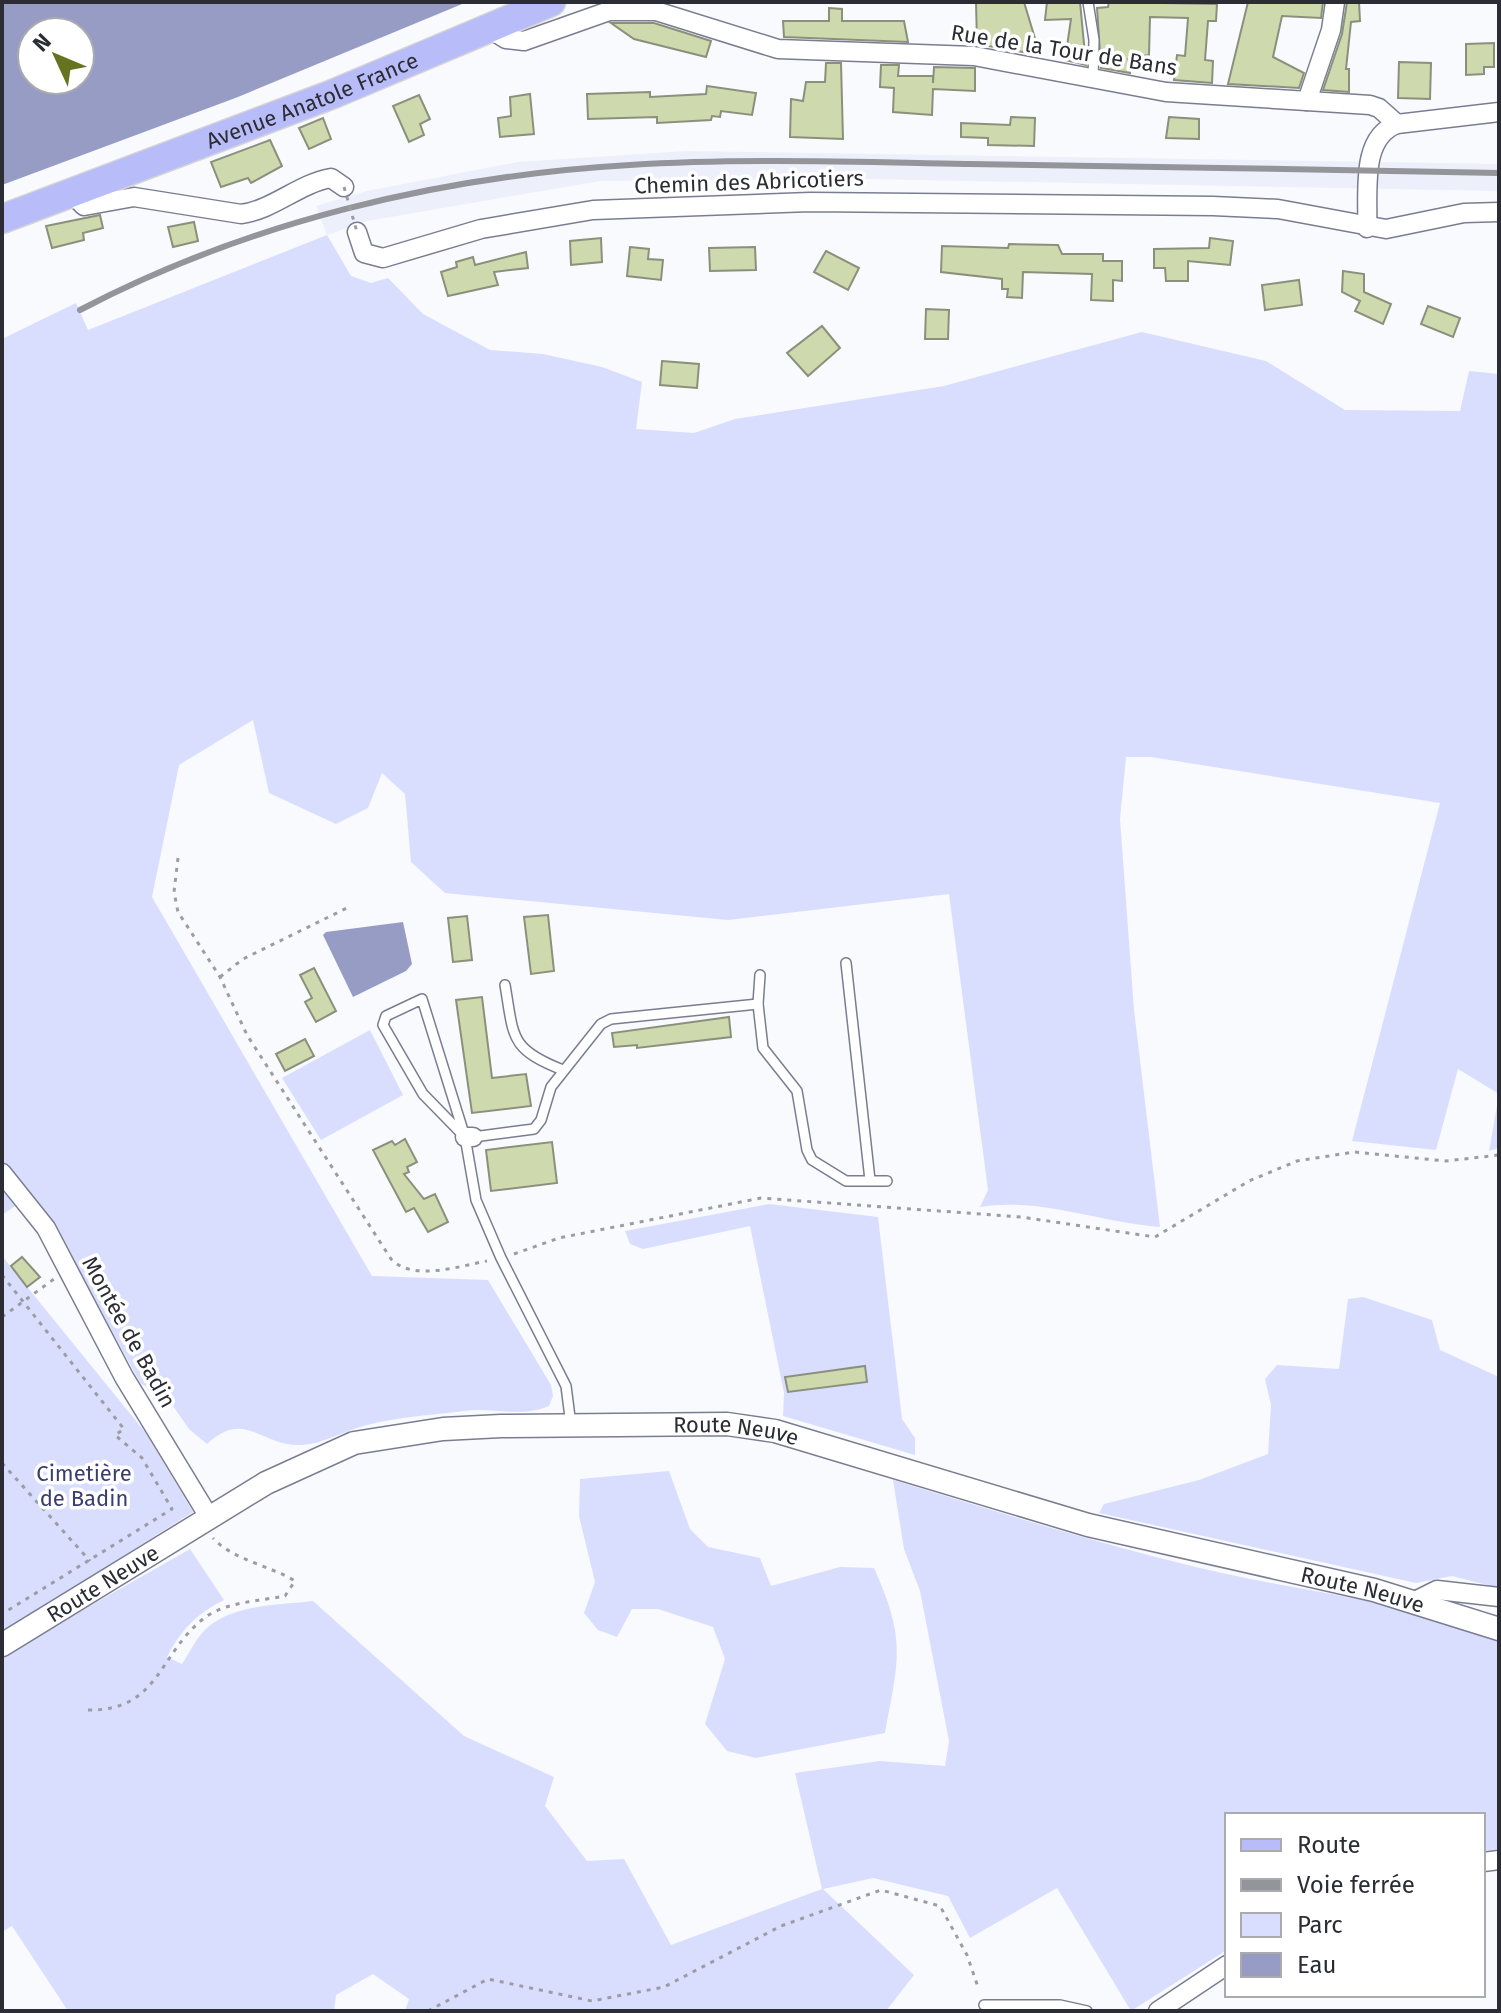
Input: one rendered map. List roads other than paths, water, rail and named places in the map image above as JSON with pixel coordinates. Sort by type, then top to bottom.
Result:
[{"type":"main road","name":"Avenue Anatole France","points":[[2,219],[333,94],[551,2]]},
{"type":"street","points":[[1307,101],[1331,30],[1335,2]]},
{"type":"street","name":"Rue de la Tour de Bans","points":[[490,29],[506,39],[524,41],[609,11],[656,11],[778,49],[986,58],[1166,92],[1370,105],[1379,108],[1397,124]]},
{"type":"street","points":[[1367,228],[1374,142],[1381,132],[1397,124],[1499,112]]},
{"type":"street","points":[[71,193],[84,206],[134,197],[241,214],[258,212],[316,181],[331,178],[344,187]]},
{"type":"street","name":"Chemin des Abricotiers","points":[[357,232],[364,253],[383,258],[481,229],[593,210],[810,202],[1278,209],[1367,228],[1386,229],[1464,213],[1499,212]]},
{"type":"street","name":"Montée de Badin","points":[[2,1173],[36,1214],[204,1520]]},
{"type":"street","name":"Route Neuve","points":[[2,1645],[204,1520],[301,1465],[354,1443],[443,1429],[571,1425],[727,1424],[775,1431],[1088,1525],[1415,1601],[1499,1629]]},
{"type":"street","points":[[1415,1601],[1437,1590],[1499,1597]]},
{"type":"street","points":[[1158,2011],[1225,1966]]},
{"type":"lane","points":[[1088,2],[1094,40],[1093,80]]},
{"type":"lane","points":[[846,963],[870,1180]]},
{"type":"lane","points":[[760,975],[758,1004],[763,1048],[797,1091],[807,1150],[812,1160],[846,1181],[887,1181]]},
{"type":"lane","points":[[505,985],[514,1038],[536,1059],[563,1070]]},
{"type":"lane","points":[[469,1137],[423,1094],[383,1025],[386,1016],[422,999],[469,1137],[476,1200],[501,1258],[563,1378],[571,1425]]},
{"type":"lane","points":[[469,1137],[534,1129],[541,1120],[551,1087],[601,1024],[611,1019],[758,1004]]},
{"type":"lane","points":[[984,2005],[1060,2005],[1087,2011]]},
{"type":"water","points":[[2,2],[467,2],[238,97],[2,185]]},
{"type":"water","points":[[403,922],[412,964],[406,971],[353,997],[323,935],[326,932]]},
{"type":"railway","points":[[80,310],[144,279],[278,228],[417,193],[559,171],[672,163],[800,161],[1499,173]]},
{"type":"park label","name":"Cimetière de Badin","points":[[84,1486]]}]
